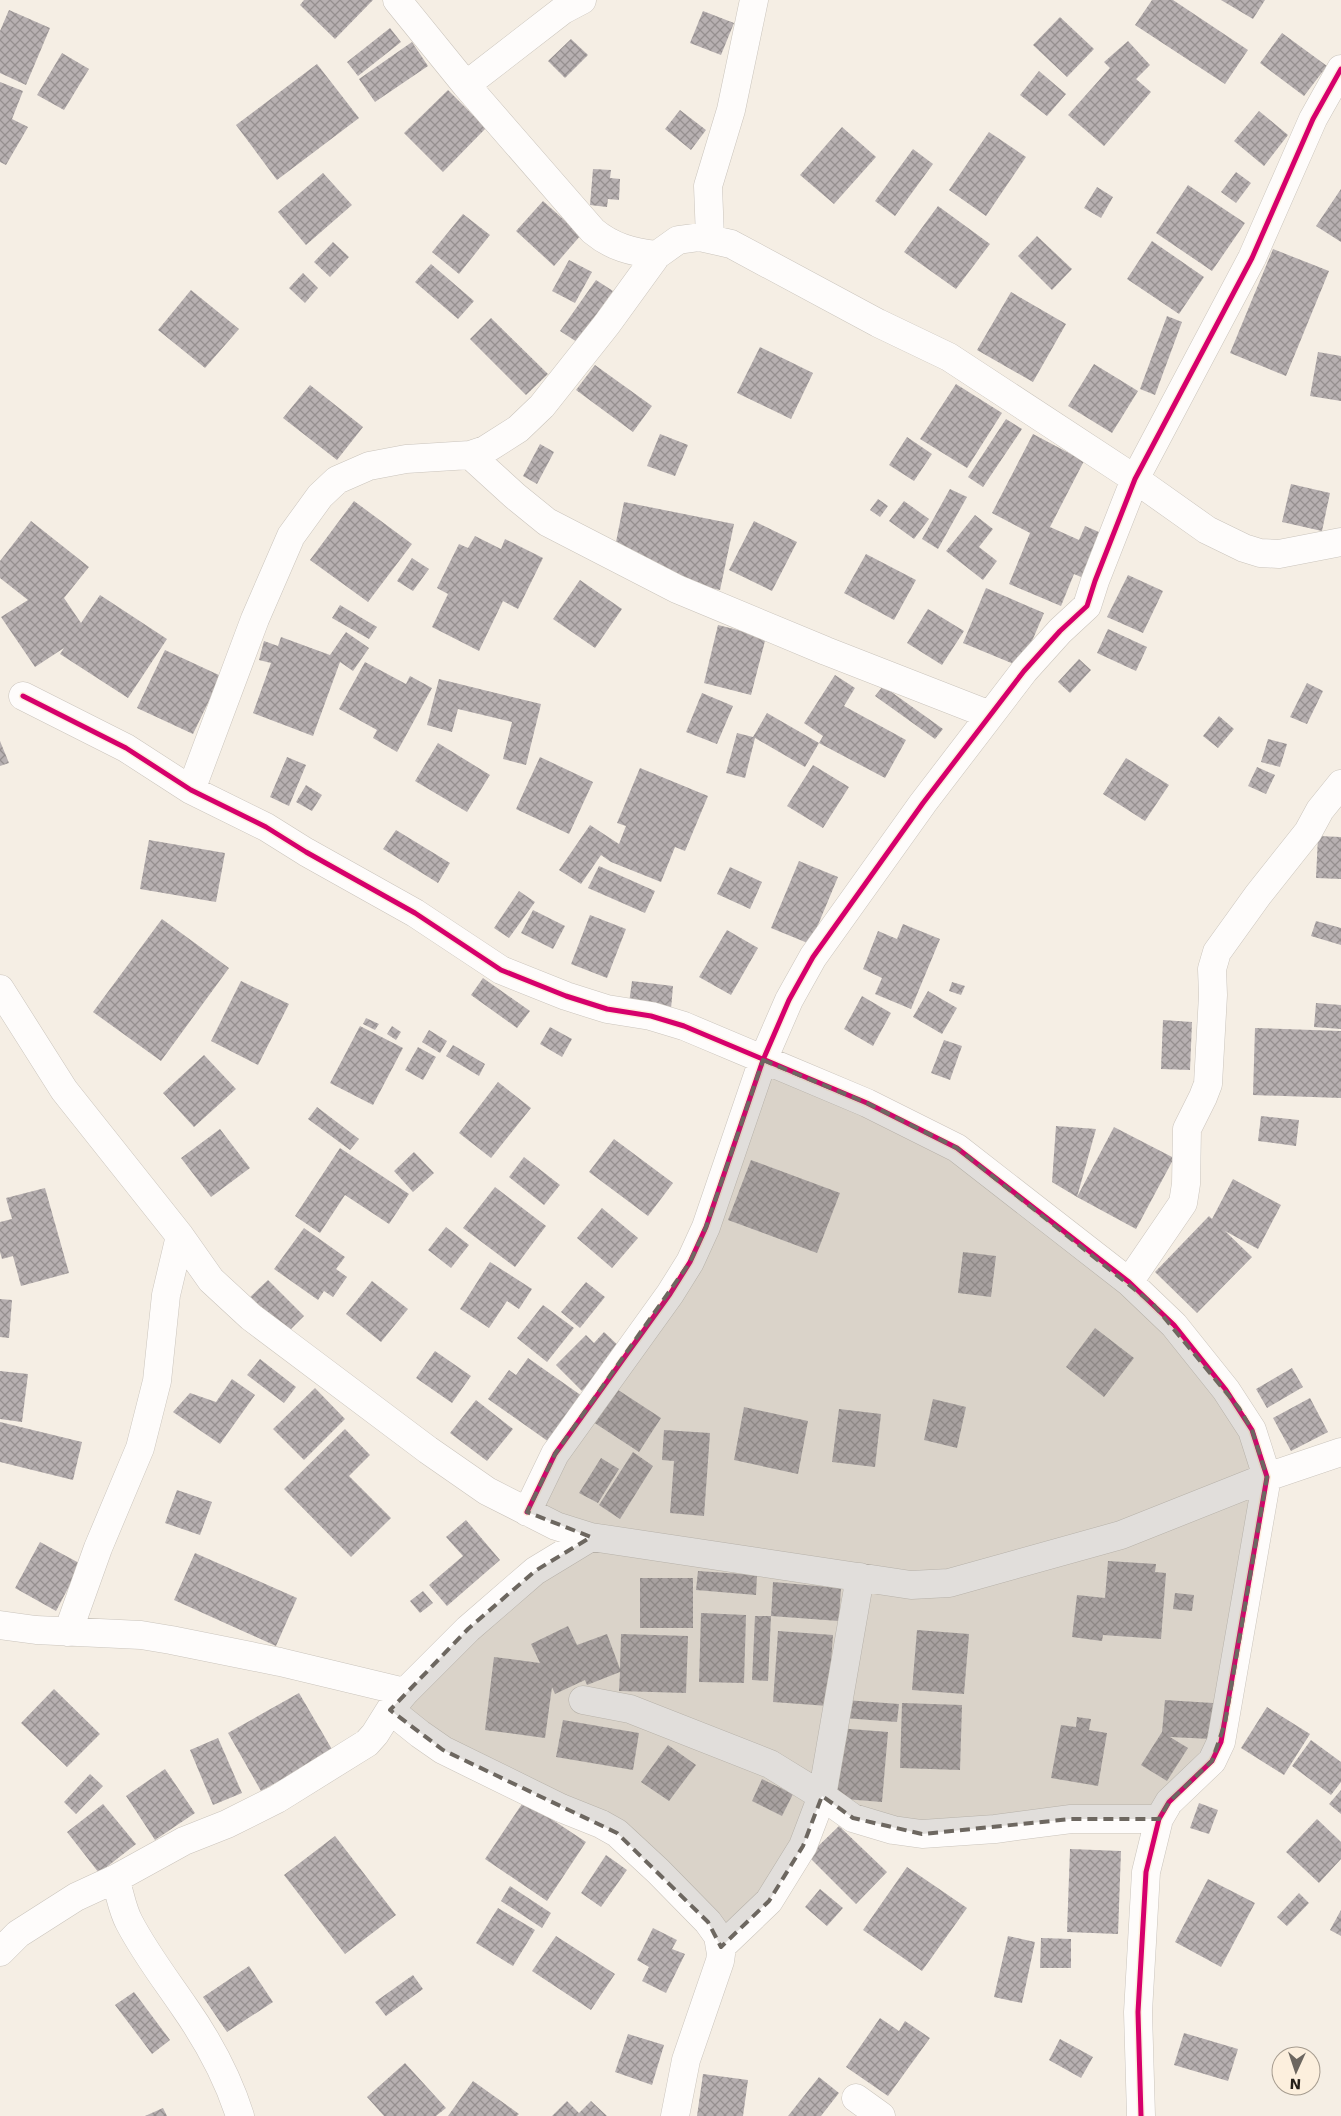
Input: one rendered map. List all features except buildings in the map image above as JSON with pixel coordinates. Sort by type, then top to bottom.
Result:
[{"type":"street","points":[[397,0],[466,85],[593,231],[606,242],[632,252],[657,255]]},
{"type":"street","points":[[466,85],[563,10],[582,0]]},
{"type":"street","points":[[710,238],[708,186],[731,110],[754,0]]},
{"type":"street","points":[[527,1512],[555,1454],[670,1294],[690,1262],[706,1227],[763,1060],[789,1000],[813,957],[923,803],[1024,671],[1060,631],[1087,606],[1135,479],[1252,258],[1313,119],[1341,69]]},
{"type":"street","points":[[191,790],[254,619],[291,536],[320,496],[337,480],[369,466],[406,459],[470,455],[496,444],[518,429],[542,406],[607,324],[657,255],[678,240],[700,237],[730,244],[878,323],[949,357],[1135,479],[1207,530],[1244,548],[1260,553],[1279,554],[1341,542]]},
{"type":"street","points":[[470,455],[547,522],[668,585],[826,651],[990,715]]},
{"type":"street","points":[[24,696],[126,748],[191,790],[266,826],[306,852],[415,913],[501,970],[566,996],[607,1008],[651,1016],[684,1026],[866,1103],[957,1148],[1129,1282],[1174,1325],[1226,1390],[1252,1430],[1267,1476],[1221,1742],[1212,1760],[1169,1802],[1159,1819],[1146,1872],[1138,2012],[1141,2116]]},
{"type":"street","points":[[1129,1282],[1183,1203],[1186,1184],[1187,1129],[1208,1084],[1213,996],[1212,969],[1217,952],[1258,895],[1308,832],[1332,793],[1341,784]]},
{"type":"street","points":[[0,989],[64,1090],[180,1236],[211,1280],[251,1317],[428,1450],[488,1491],[556,1526],[591,1537],[911,1585],[949,1583],[994,1572],[1121,1535],[1267,1476],[1341,1452]]},
{"type":"street","points":[[68,1632],[98,1548],[140,1448],[157,1382],[166,1295],[180,1236]]},
{"type":"street","points":[[0,1952],[18,1934],[76,1897],[115,1879],[184,1841],[227,1824],[277,1799],[367,1743],[376,1734],[398,1701],[468,1629],[535,1570],[591,1537]]},
{"type":"street","points":[[721,1947],[768,1902],[803,1846],[822,1796],[860,1577]]},
{"type":"street","points":[[0,1625],[68,1632],[132,1634],[172,1640],[280,1662],[398,1701],[420,1734],[443,1750],[561,1808],[601,1824],[617,1833],[658,1871],[708,1922],[718,1936],[721,1947],[720,1961],[686,2060],[675,2116]]},
{"type":"street","points":[[583,1700],[630,1709],[770,1764],[854,1818],[893,1830],[922,1834],[995,1829],[1071,1819],[1159,1819]]},
{"type":"street","points":[[115,1879],[128,1920],[153,1963],[191,2018],[230,2085],[240,2116]]},
{"type":"street","points":[[856,2098],[880,2116]]},
{"type":"highlighted area","points":[[763,1060],[867,1103],[957,1148],[1153,1304],[1239,1408],[1252,1430],[1267,1477],[1225,1723],[1212,1761],[1169,1802],[1159,1819],[1071,1819],[922,1834],[853,1818],[822,1796],[803,1846],[769,1901],[721,1947],[708,1922],[617,1833],[443,1750],[390,1710],[468,1629],[535,1571],[591,1537],[527,1512],[555,1454],[690,1262],[706,1227]]},
{"type":"cycle path","points":[[527,1512],[555,1454],[670,1294],[690,1262],[706,1227],[763,1060],[789,1000],[813,957],[923,803],[1024,671],[1060,631],[1087,606],[1135,479],[1252,258],[1313,119],[1341,69]]},
{"type":"cycle path","points":[[23,696],[126,748],[191,790],[266,827],[306,852],[415,913],[501,970],[566,996],[607,1009],[651,1016],[684,1026],[867,1103],[957,1148],[1129,1282],[1174,1325],[1226,1390],[1252,1430],[1267,1477],[1221,1742],[1212,1761],[1169,1802],[1159,1819],[1146,1872],[1138,2012],[1141,2116]]}]
